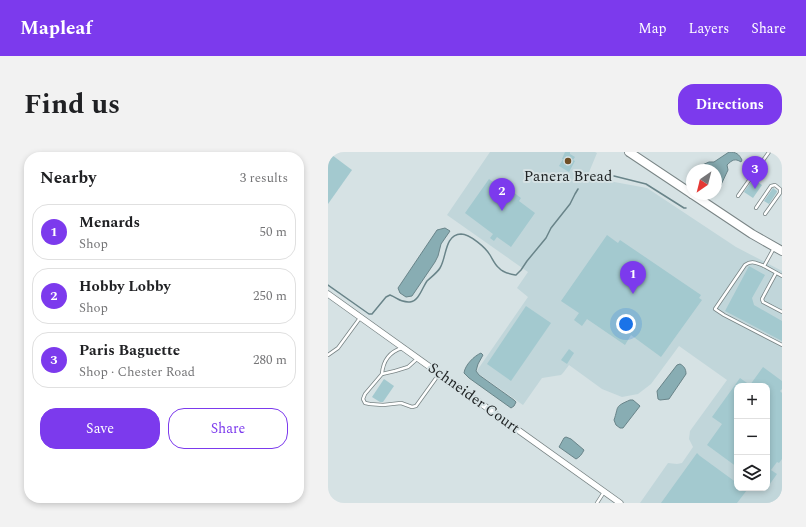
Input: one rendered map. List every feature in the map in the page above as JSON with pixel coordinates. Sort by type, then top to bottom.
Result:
[{"type":"street","points":[[629,152],[686,190]]},
{"type":"street","points":[[701,200],[778,250]]},
{"type":"street","name":"Schneider Court","points":[[328,294],[620,503]]},
{"type":"lane","points":[[738,196],[769,152]]},
{"type":"lane","points":[[756,208],[771,186],[775,185],[780,189],[780,193],[765,214]]},
{"type":"lane","points":[[764,266],[778,250]]},
{"type":"lane","points":[[782,276],[754,262],[748,263],[715,309],[782,346]]},
{"type":"lane","points":[[776,273],[762,299],[763,302],[782,312]]},
{"type":"lane","points":[[328,355],[338,348],[361,317]]},
{"type":"lane","points":[[404,348],[393,352],[388,356],[385,361],[382,374],[365,394],[363,399],[365,403],[383,405],[401,403],[416,406],[439,374]]},
{"type":"lane","points":[[382,374],[408,366],[418,358]]},
{"type":"lane","points":[[597,503],[604,492]]},
{"type":"shaded area","points":[[490,152],[595,152],[597,153],[587,177],[647,188],[736,247],[782,271],[782,503],[640,503],[668,463],[682,463],[693,447],[689,439],[690,431],[727,380],[679,346],[651,384],[638,394],[622,397],[602,389],[569,365],[561,375],[542,378],[523,405],[476,372],[528,297],[517,288],[528,272],[447,215]]},
{"type":"water","points":[[729,152],[734,152],[740,156],[742,160],[741,162],[734,160],[727,165],[728,170],[722,183],[722,164],[704,164],[714,162]]},
{"type":"water","points":[[445,228],[450,231],[441,244],[435,262],[412,296],[406,297],[400,293],[398,288],[437,230]]},
{"type":"water","points":[[481,353],[483,355],[476,371],[479,375],[516,402],[511,408],[464,373],[470,361]]},
{"type":"water","points":[[680,364],[686,371],[686,374],[669,399],[658,399],[657,391],[677,365]]},
{"type":"water","points":[[633,400],[640,406],[623,428],[620,428],[616,425],[614,420],[617,409],[621,404]]},
{"type":"water","points":[[566,437],[571,439],[584,450],[576,459],[559,447]]},
{"type":"building","points":[[328,152],[352,170],[328,204]]},
{"type":"building","points":[[565,152],[570,152],[570,154],[575,157],[573,160],[575,161],[569,172],[559,166]]},
{"type":"building","points":[[489,179],[507,192],[509,189],[521,198],[519,201],[535,213],[511,247],[497,237],[494,241],[490,238],[493,234],[465,213]]},
{"type":"building","points":[[753,179],[762,185],[753,198],[744,192]]},
{"type":"building","points":[[773,188],[777,192],[769,204],[764,201]]},
{"type":"building","points":[[607,235],[618,243],[620,240],[701,295],[699,298],[702,300],[661,357],[631,335],[625,345],[587,319],[582,326],[574,320],[579,313],[561,301]]},
{"type":"building","points":[[749,266],[765,275],[752,298],[754,305],[782,321],[782,341],[725,311]]},
{"type":"building","points":[[526,306],[551,323],[511,381],[487,364]]},
{"type":"building","points":[[569,349],[574,353],[567,364],[561,360]]},
{"type":"building","points":[[763,367],[782,381],[782,389],[780,391],[782,393],[782,459],[779,463],[777,462],[771,470],[777,474],[770,484],[770,383],[751,383]]},
{"type":"building","points":[[740,378],[747,383],[736,383]]},
{"type":"building","points":[[384,379],[394,386],[383,402],[380,402],[372,397]]},
{"type":"building","points":[[734,386],[734,465],[707,445],[722,424],[712,417]]},
{"type":"building","points":[[697,453],[734,481],[734,491],[746,491],[737,503],[661,503]]},
{"type":"waterway","points":[[588,176],[589,174],[602,174]]},
{"type":"waterway","points":[[614,176],[646,184],[686,208]]},
{"type":"waterway","points":[[328,285],[369,314],[372,314],[386,297],[390,295],[404,302],[413,301],[418,297],[427,281],[440,268],[449,242],[456,235],[461,234],[469,236],[481,245],[502,271],[516,275],[546,238],[551,228],[570,204],[578,189]]},
{"type":"place","name":"Panera Bread","points":[[568,161]]},
{"type":"place","name":"Paris Baguette","points":[[755,189]]},
{"type":"place","name":"Hobby Lobby","points":[[502,211]]},
{"type":"place","name":"Menards","points":[[633,294]]}]
